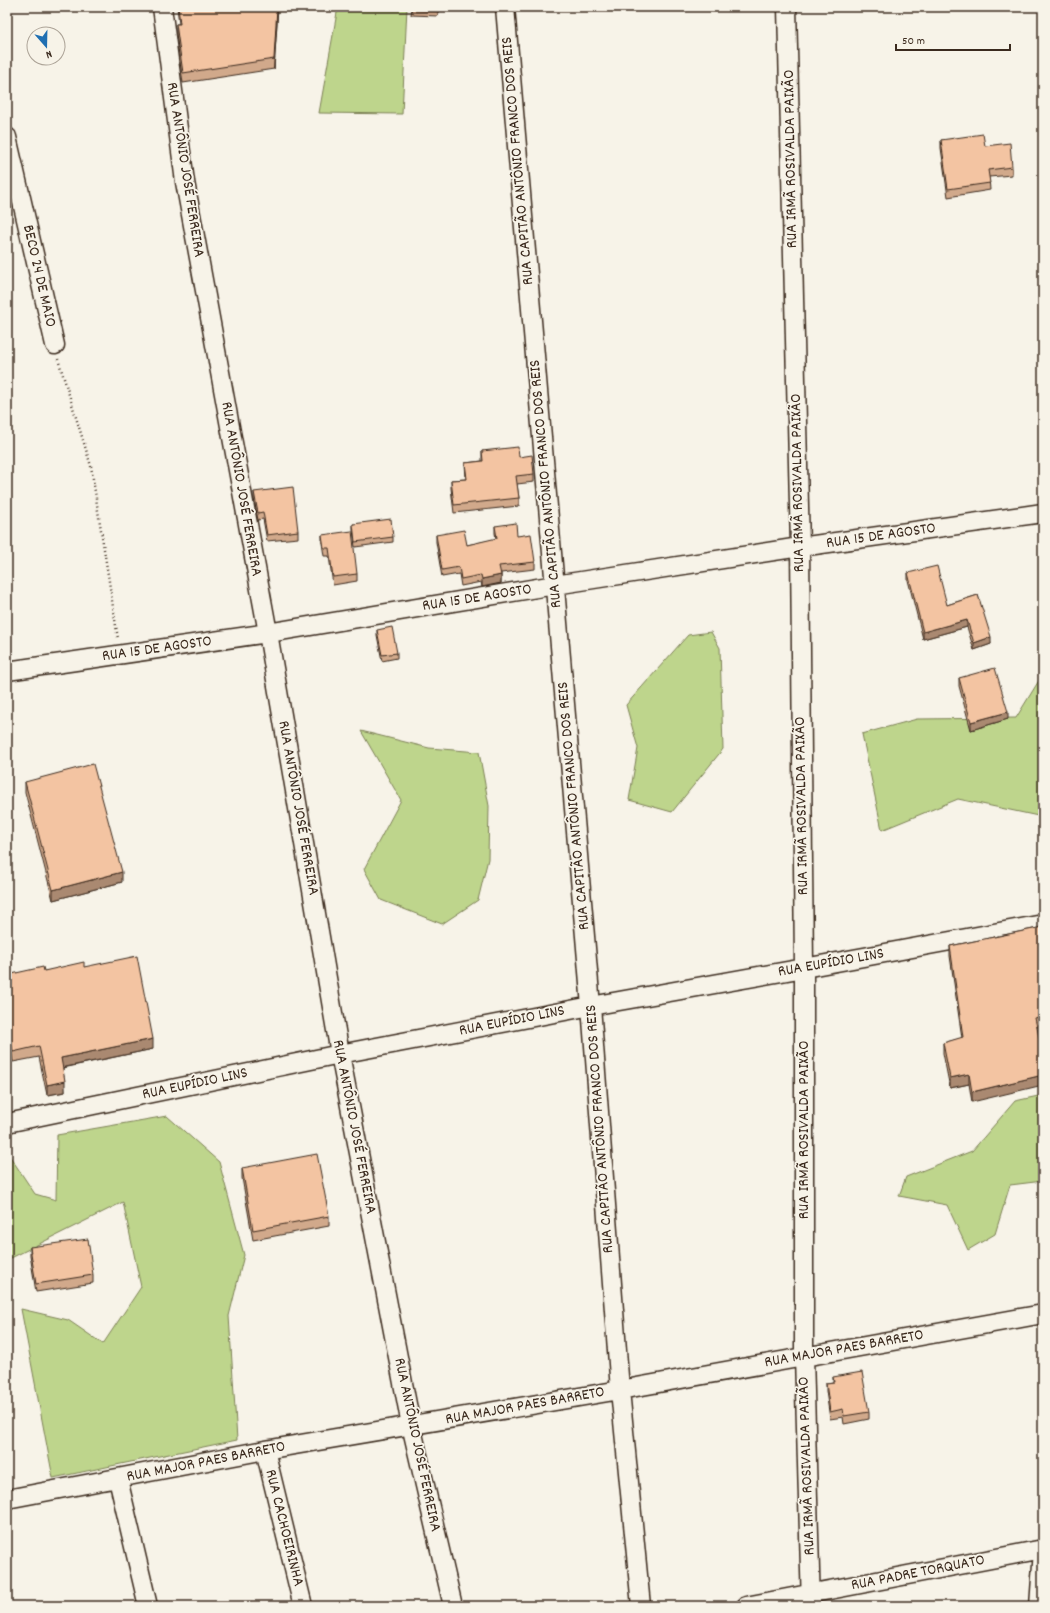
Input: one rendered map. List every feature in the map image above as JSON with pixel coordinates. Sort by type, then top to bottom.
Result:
[{"type":"street","name":"RUA ANTÔNIO JOSÉ FERREIRA","points":[[162,7],[185,182],[268,633],[340,1054],[411,1425],[453,1606]]},
{"type":"street","name":"RUA CAPITÃO ANTÔNIO FRANCO DOS REIS","points":[[504,7],[591,1006],[620,1390],[640,1606]]},
{"type":"street","name":"RUA IRMÃ ROSIVALDA PAIXÃO","points":[[787,7],[800,547],[804,968],[804,1356],[811,1600]]},
{"type":"street","name":"BECO 24 DE MAIO","points":[[7,138],[54,345]]},
{"type":"street","name":"RUA 15 DE AGOSTO","points":[[7,671],[268,633],[555,585],[800,547],[1043,512]]},
{"type":"street","name":"RUA EUPÍDIO LINS","points":[[7,1123],[340,1054],[591,1006],[1043,924]]},
{"type":"street","name":"RUA MAJOR PAES BARRETO","points":[[7,1499],[265,1450],[620,1390],[1043,1314]]},
{"type":"street","name":"RUA CACHOEIRINHA","points":[[265,1450],[303,1606]]},
{"type":"street","points":[[118,1479],[148,1606]]},
{"type":"street","name":"RUA PADRE TORQUATO","points":[[746,1606],[811,1600],[1043,1549]]},
{"type":"street","points":[[1039,1606],[1043,1549]]},
{"type":"path","points":[[54,345],[91,466],[120,654]]},
{"type":"green space","points":[[338,7],[407,7],[402,114],[319,113]]},
{"type":"green space","points":[[711,632],[720,648],[723,749],[672,812],[629,800],[638,748],[626,705],[688,635]]},
{"type":"green space","points":[[1043,674],[1043,817],[958,799],[882,830],[862,734],[917,719],[1016,718]]},
{"type":"green space","points":[[361,731],[429,748],[479,752],[489,806],[488,859],[478,900],[442,924],[381,900],[364,869],[401,800]]},
{"type":"green space","points":[[1043,1095],[1043,1181],[1010,1185],[995,1234],[968,1250],[947,1205],[899,1196],[906,1177],[972,1151],[1015,1101]]},
{"type":"green space","points":[[167,1116],[219,1162],[244,1255],[229,1316],[237,1440],[53,1478],[21,1309],[68,1320],[103,1344],[141,1287],[123,1202],[7,1260],[7,1152],[35,1194],[56,1200],[57,1135]]},
{"type":"building","points":[[178,7],[277,7],[274,59],[183,73],[176,24],[180,24]]},
{"type":"building","points":[[412,7],[438,7],[438,11],[411,9]]},
{"type":"building","points":[[983,134],[985,146],[1010,143],[1012,167],[988,170],[990,183],[948,189],[941,140]]},
{"type":"building","points":[[518,447],[519,457],[532,455],[534,474],[516,476],[519,498],[454,505],[451,480],[467,479],[465,463],[483,461],[482,451]]},
{"type":"building","points":[[293,487],[298,531],[267,535],[263,512],[258,513],[254,492]]},
{"type":"building","points":[[391,519],[393,537],[355,542],[353,524]]},
{"type":"building","points":[[516,523],[517,536],[531,534],[535,562],[499,566],[501,575],[482,579],[481,575],[461,579],[459,567],[442,570],[436,535],[464,530],[467,545],[497,538],[495,526]]},
{"type":"building","points":[[352,531],[357,574],[333,577],[329,548],[324,548],[322,535]]},
{"type":"building","points":[[937,566],[947,605],[978,595],[991,637],[974,643],[967,620],[923,632],[908,573]]},
{"type":"building","points":[[392,627],[397,653],[382,655],[377,630]]},
{"type":"building","points":[[995,668],[1008,712],[971,722],[959,678]]},
{"type":"building","points":[[93,764],[122,872],[53,890],[25,782]]},
{"type":"building","points":[[1043,927],[1043,1016],[1035,1018],[1043,1056],[1043,1075],[972,1092],[969,1074],[950,1078],[943,1043],[963,1037],[950,946]]},
{"type":"building","points":[[137,956],[153,1039],[61,1058],[65,1081],[47,1085],[39,1046],[13,1052],[7,1025],[7,975],[43,967],[44,971],[84,962],[84,967]]},
{"type":"building","points":[[317,1154],[329,1216],[253,1230],[242,1168]]},
{"type":"building","points":[[88,1239],[93,1275],[36,1284],[30,1247]]},
{"type":"building","points":[[862,1372],[869,1412],[844,1416],[843,1409],[830,1412],[826,1383],[834,1382],[833,1377]]}]
